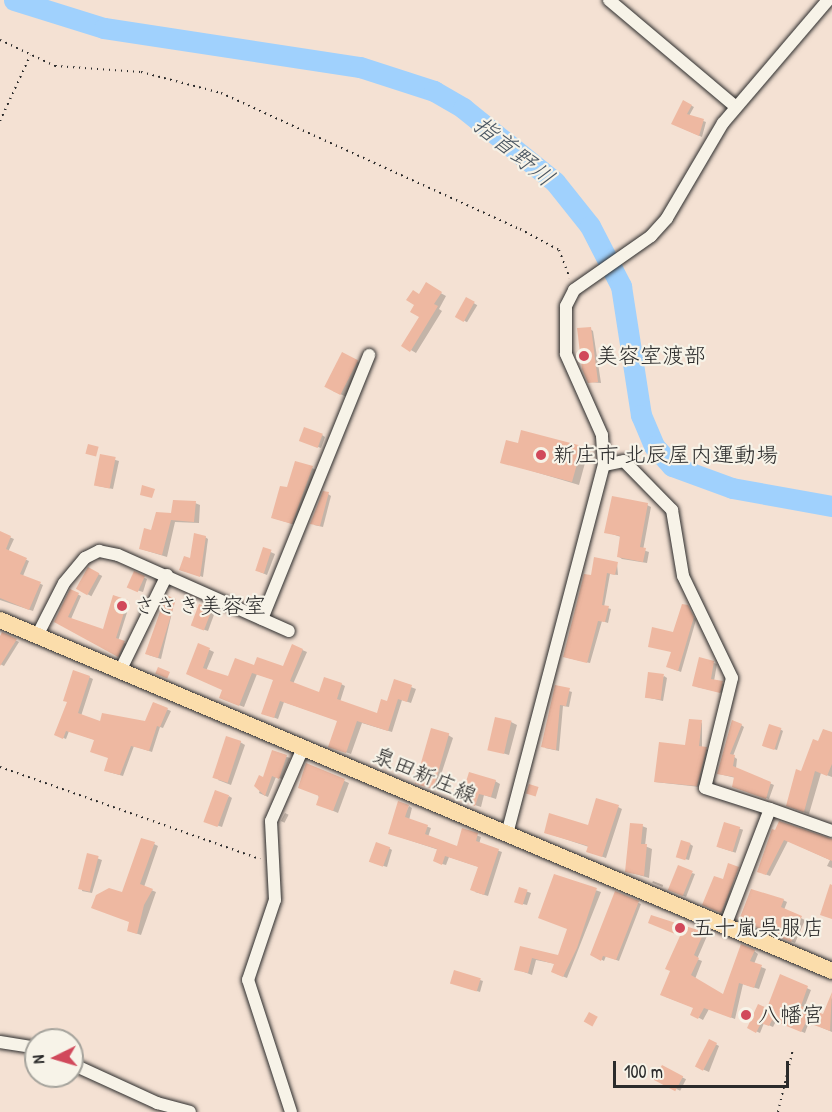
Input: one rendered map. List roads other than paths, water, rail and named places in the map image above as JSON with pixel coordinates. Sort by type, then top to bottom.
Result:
[{"type":"main road","name":"泉田新庄線","points":[[0,620],[832,971]]},
{"type":"street","points":[[609,0],[736,107]]},
{"type":"street","points":[[507,834],[604,465],[602,435],[566,354],[566,306],[574,290],[651,236],[667,218],[736,107],[825,5]]},
{"type":"street","points":[[262,619],[369,355]]},
{"type":"street","points":[[604,465],[624,461],[672,510],[683,576],[732,678],[705,788],[832,831]]},
{"type":"street","points":[[37,636],[64,583],[85,558],[99,551],[118,555],[166,575],[290,631]]},
{"type":"street","points":[[120,671],[166,575]]},
{"type":"street","points":[[291,1112],[248,980],[275,900],[271,821],[303,748]]},
{"type":"street","points":[[725,927],[770,809]]},
{"type":"street","points":[[0,1042],[24,1046]]},
{"type":"street","points":[[84,1070],[157,1103],[190,1112]]},
{"type":"waterway","name":"指首野川","points":[[14,0],[104,28],[360,67],[434,91],[463,108],[555,182],[590,226],[621,286],[641,415],[654,446],[672,466],[732,488],[832,506]]},
{"type":"place","name":"美容室渡部","points":[[584,356]]},
{"type":"place","name":"新庄市 北辰屋内運動場","points":[[541,455]]},
{"type":"place","name":"ささき美容室","points":[[122,606]]},
{"type":"place","name":"五十嵐呉服店","points":[[680,928]]},
{"type":"place","name":"八幡宮","points":[[746,1015]]}]
